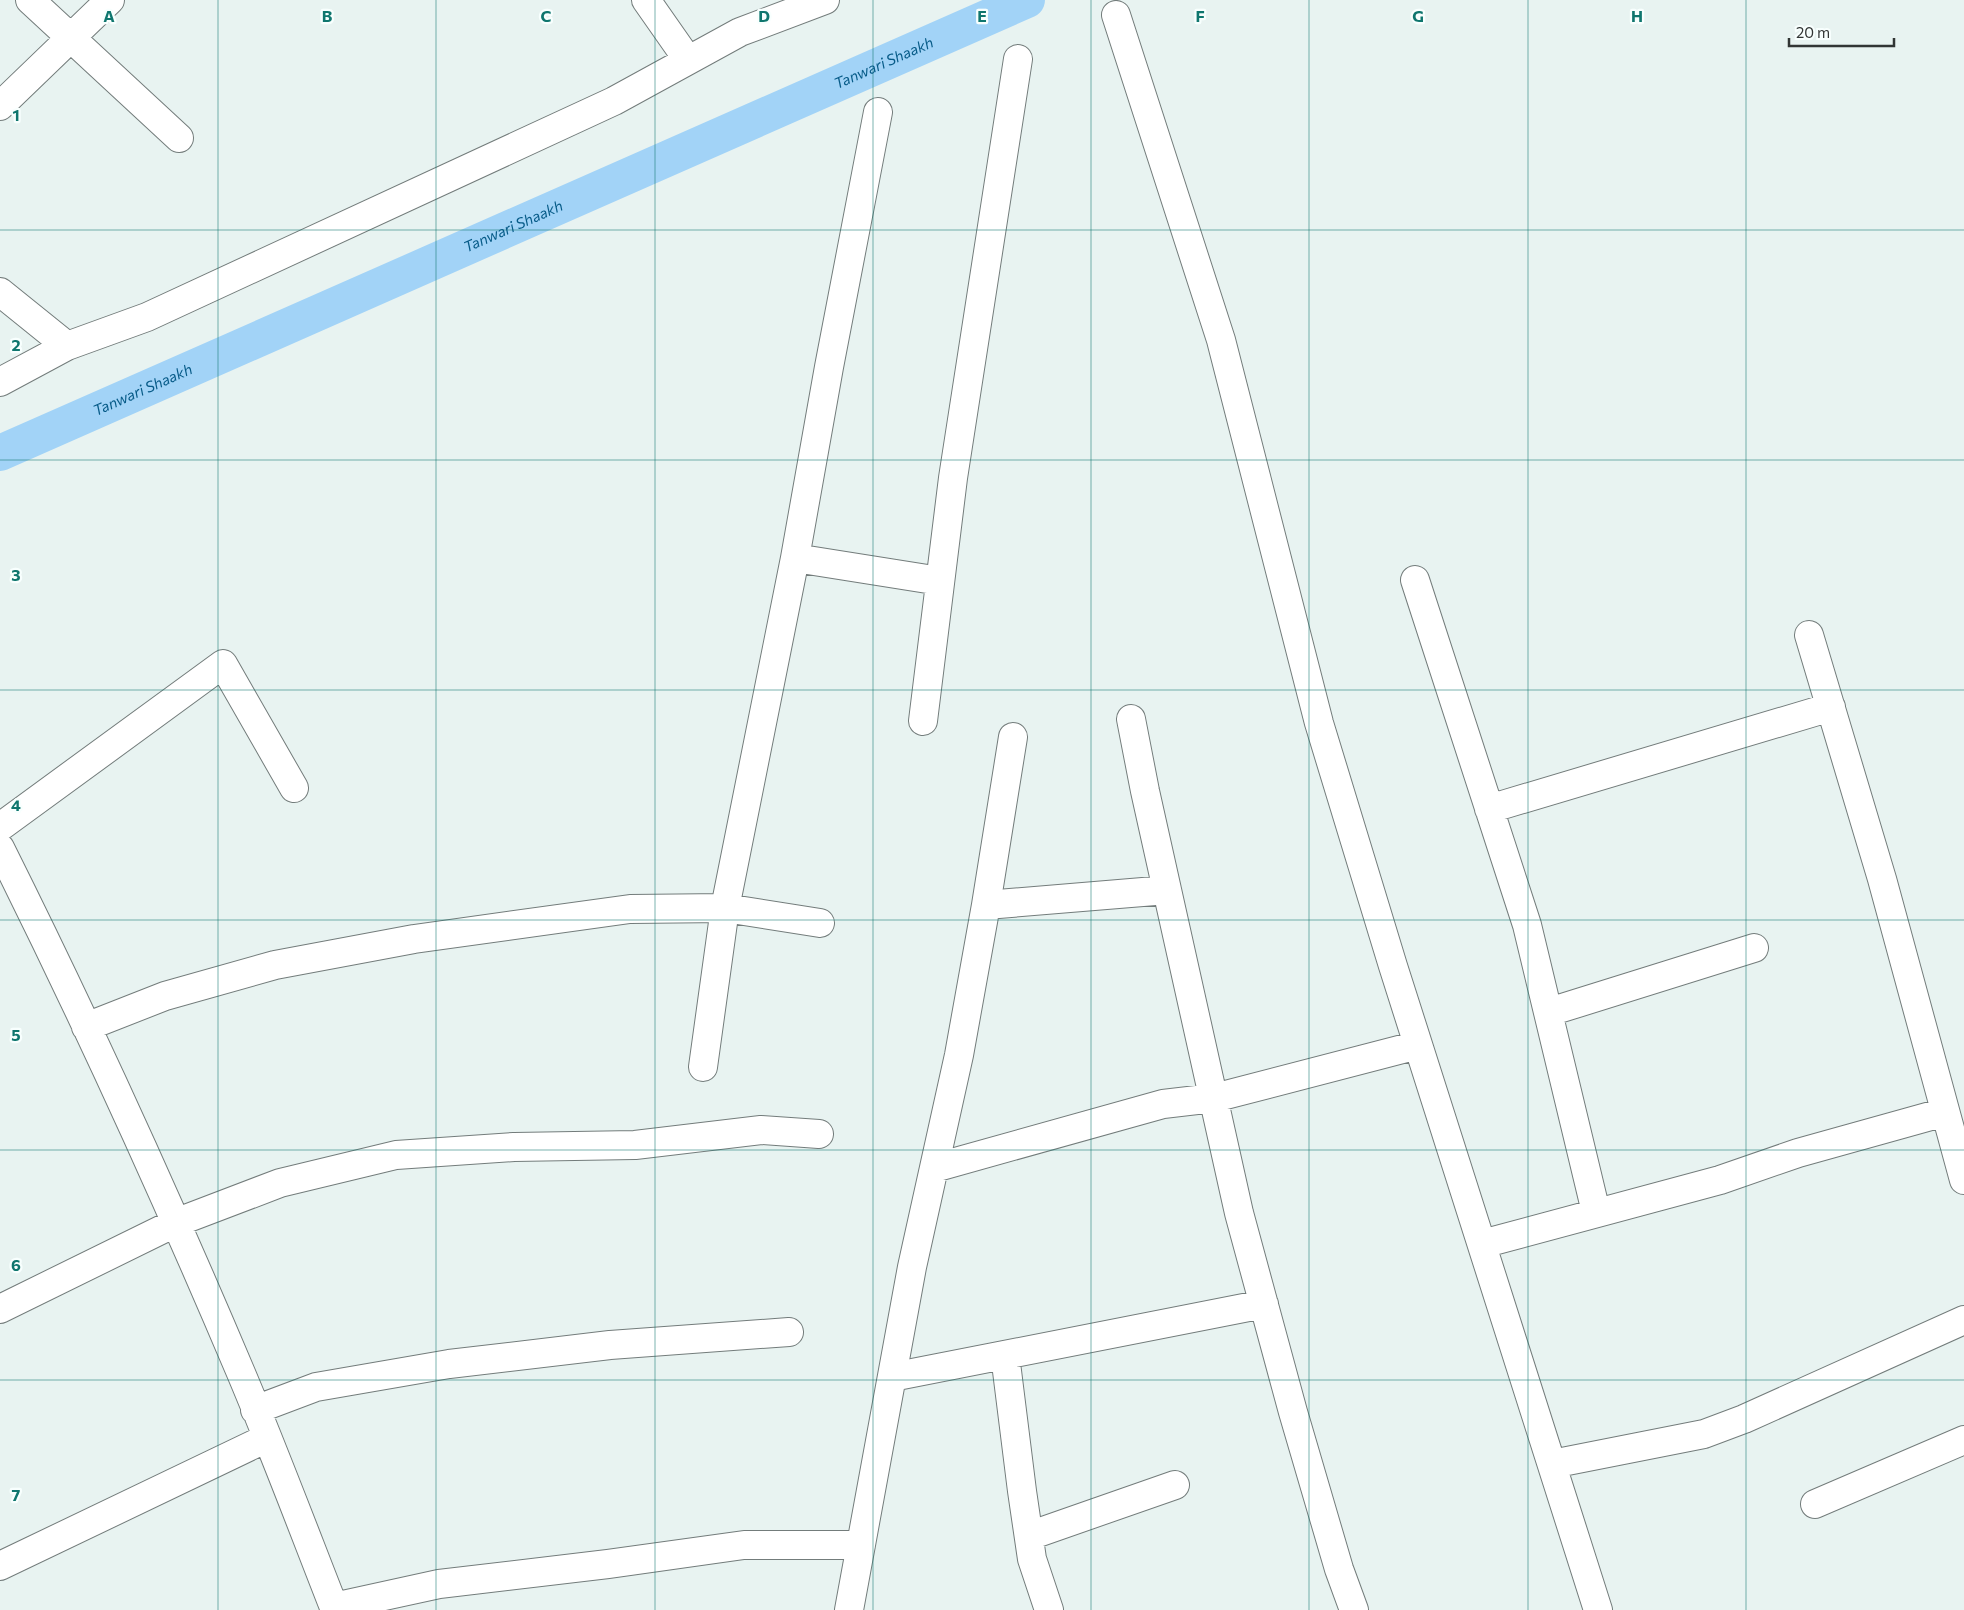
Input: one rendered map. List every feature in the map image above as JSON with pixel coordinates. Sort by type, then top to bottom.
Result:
[{"type":"street","points":[[30,0],[179,138]]},
{"type":"street","points":[[0,106],[110,0]]},
{"type":"street","points":[[646,0],[688,60]]},
{"type":"street","points":[[0,382],[67,346],[147,317],[596,110],[740,32],[825,0]]},
{"type":"street","points":[[1116,15],[1221,340],[1319,723],[1418,1045],[1598,1610]]},
{"type":"street","points":[[923,721],[952,478],[1018,58]]},
{"type":"street","points":[[703,1067],[725,908],[795,558],[829,366],[878,112]]},
{"type":"street","points":[[0,292],[67,346]]},
{"type":"street","points":[[795,558],[940,581]]},
{"type":"street","points":[[1415,580],[1527,925],[1596,1212]]},
{"type":"street","points":[[1809,635],[1882,879],[1964,1180]]},
{"type":"street","points":[[0,827],[223,664],[294,788]]},
{"type":"street","points":[[1489,809],[1831,708]]},
{"type":"street","points":[[1131,719],[1239,1212],[1339,1569],[1354,1610]]},
{"type":"street","points":[[849,1610],[912,1267],[960,1055],[1013,737]]},
{"type":"street","points":[[0,848],[45,938],[175,1223],[256,1410],[335,1608],[440,1584],[608,1564],[744,1545],[861,1545]]},
{"type":"street","points":[[986,905],[1167,890]]},
{"type":"street","points":[[86,1027],[165,996],[275,965],[395,942],[630,909],[725,908],[820,923]]},
{"type":"street","points":[[1549,1012],[1754,948]]},
{"type":"street","points":[[934,1168],[1163,1104],[1214,1098],[1418,1045]]},
{"type":"street","points":[[1482,1244],[1720,1180],[1798,1153],[1945,1112]]},
{"type":"street","points":[[0,1309],[175,1223],[280,1184],[396,1155],[514,1148],[635,1145],[760,1130],[819,1134]]},
{"type":"street","points":[[892,1377],[1264,1304]]},
{"type":"street","points":[[1552,1464],[1704,1434],[1744,1419],[1964,1320]]},
{"type":"street","points":[[256,1410],[316,1387],[449,1364],[610,1345],[789,1332]]},
{"type":"street","points":[[1005,1355],[1032,1559],[1049,1610]]},
{"type":"street","points":[[0,1566],[267,1438]]},
{"type":"street","points":[[1815,1504],[1964,1440]]},
{"type":"street","points":[[1029,1536],[1175,1485]]},
{"type":"waterway","name":"Tanwari Shaakh","points":[[0,453],[1027,0]]}]
